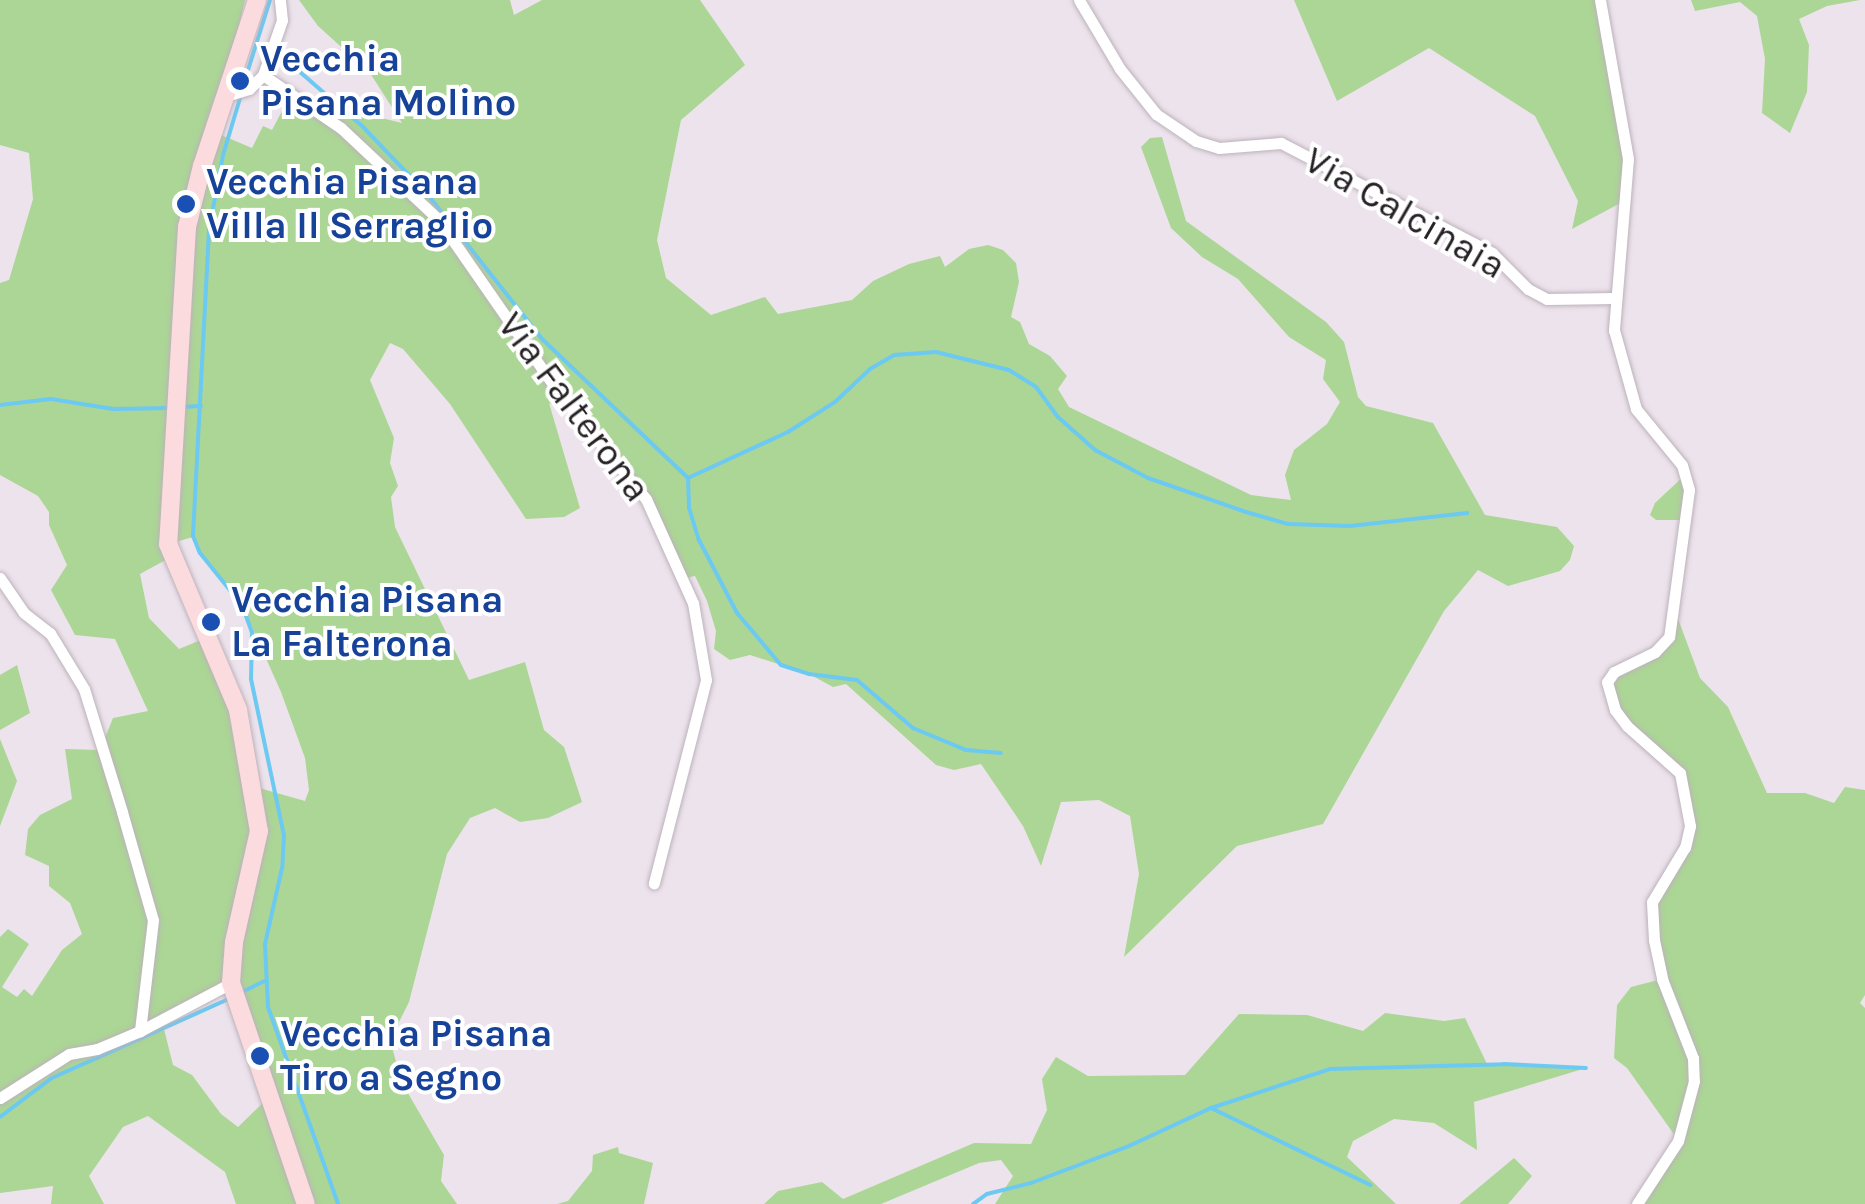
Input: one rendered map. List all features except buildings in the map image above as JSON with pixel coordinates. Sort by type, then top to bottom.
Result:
[{"type":"main road","points":[[257,0],[202,166],[184,250],[168,544],[238,710],[256,809],[257,855],[234,942],[231,983],[306,1204]]},
{"type":"street","points":[[226,96],[249,88],[264,75],[282,20],[280,0]]},
{"type":"street","name":"Via Calcinaia","points":[[1079,0],[1120,69],[1156,114],[1196,142],[1219,148],[1281,144],[1492,253],[1528,289],[1548,299],[1616,298]]},
{"type":"street","points":[[1600,0],[1628,159],[1628,204],[1614,330],[1630,392],[1647,426],[1682,465],[1689,490],[1669,637],[1655,652],[1614,672],[1608,682],[1615,710],[1636,736],[1680,773],[1688,796],[1690,826],[1686,847],[1652,902],[1662,980],[1693,1058],[1694,1080],[1678,1140],[1637,1204]]},
{"type":"street","name":"Via Falterona","points":[[264,75],[341,128],[438,219],[557,390],[646,499],[693,603],[706,680],[654,883]]},
{"type":"street","points":[[0,578],[24,613],[50,633],[84,690],[122,812],[153,920],[140,1031]]},
{"type":"street","points":[[0,1098],[69,1054],[140,1031],[231,983]]},
{"type":"green space","points":[[0,0],[245,0],[214,132],[252,148],[263,126],[272,130],[283,109],[297,97],[320,113],[349,110],[402,123],[370,73],[318,26],[299,0],[510,0],[514,15],[542,0],[700,0],[745,65],[681,120],[657,240],[666,278],[711,315],[765,297],[778,314],[852,300],[873,281],[909,264],[940,256],[945,267],[969,249],[988,245],[1003,250],[1016,263],[1019,282],[1011,317],[1020,322],[1029,344],[1050,356],[1067,376],[1058,389],[1069,407],[1251,495],[1291,500],[1285,475],[1294,450],[1327,424],[1340,402],[1323,379],[1326,360],[1289,337],[1238,279],[1202,257],[1171,228],[1141,147],[1150,138],[1162,137],[1186,221],[1326,322],[1344,342],[1358,397],[1366,406],[1433,423],[1485,515],[1557,527],[1574,546],[1570,560],[1560,571],[1508,586],[1478,570],[1444,611],[1323,824],[1237,846],[1124,957],[1139,874],[1130,816],[1099,800],[1061,802],[1041,866],[1023,826],[981,764],[954,770],[936,765],[846,684],[833,687],[809,674],[750,655],[730,660],[714,649],[716,631],[707,601],[695,576],[685,578],[638,480],[568,412],[549,403],[580,508],[564,517],[526,519],[450,404],[403,349],[390,343],[370,380],[394,438],[390,463],[398,486],[391,497],[395,527],[469,680],[525,662],[544,730],[564,747],[582,802],[548,818],[520,822],[495,808],[470,818],[447,854],[409,1002],[390,1040],[402,1083],[444,1155],[441,1181],[457,1204],[236,1204],[225,1172],[148,1116],[123,1127],[89,1176],[104,1204],[51,1204],[53,1186],[0,1193],[0,937],[8,929],[29,944],[2,987],[17,997],[24,989],[32,996],[62,950],[82,934],[70,903],[49,886],[49,866],[25,855],[28,829],[40,815],[72,799],[65,749],[100,750],[113,718],[148,711],[115,639],[75,635],[51,590],[67,565],[49,525],[49,512],[38,496],[0,475],[0,283],[9,280],[33,199],[29,153],[0,145]],"holes":[[[193,537],[200,553],[242,605],[281,692],[305,758],[309,790],[305,801],[252,786],[208,637],[179,649],[149,618],[140,574],[171,557],[168,544]],[[231,983],[268,1098],[238,1127],[221,1114],[192,1075],[173,1065],[161,1017]]]},
{"type":"green space","points":[[1294,0],[1600,0],[1618,96],[1628,199],[1572,229],[1578,201],[1535,116],[1429,48],[1337,101]]},
{"type":"green space","points":[[1691,0],[1860,0],[1827,6],[1799,19],[1809,45],[1807,92],[1790,133],[1762,113],[1765,59],[1757,16],[1740,2],[1695,11]]},
{"type":"green space","points":[[1686,474],[1686,520],[1656,520],[1650,515],[1655,503]]},
{"type":"green space","points":[[1674,608],[1700,678],[1728,707],[1767,793],[1805,793],[1834,803],[1845,787],[1865,790],[1865,995],[1860,1003],[1865,1008],[1865,1204],[1637,1204],[1678,1140],[1627,1068],[1614,1058],[1617,1005],[1631,987],[1662,979],[1652,902],[1690,826],[1680,773],[1615,710],[1607,682],[1669,637]]},
{"type":"green space","points":[[17,665],[30,713],[0,730],[0,675]]},
{"type":"green space","points":[[0,739],[17,781],[0,826]]},
{"type":"green space","points":[[1385,1013],[1444,1021],[1465,1018],[1487,1064],[1586,1068],[1474,1102],[1477,1150],[1434,1123],[1394,1119],[1353,1141],[1347,1157],[1396,1204],[995,1204],[1013,1176],[1001,1160],[979,1163],[881,1204],[764,1204],[778,1191],[822,1182],[843,1199],[974,1143],[1031,1144],[1047,1110],[1042,1079],[1056,1057],[1088,1076],[1185,1075],[1239,1014],[1307,1015],[1363,1031]]},
{"type":"green space","points":[[618,1147],[619,1153],[653,1163],[644,1204],[557,1204],[568,1201],[592,1171],[593,1155]]},
{"type":"green space","points":[[1514,1158],[1532,1176],[1508,1204],[1459,1204]]},
{"type":"waterway","points":[[243,86],[270,0]]},
{"type":"waterway","points":[[276,51],[363,127],[428,195],[542,339],[688,478]]},
{"type":"waterway","points":[[241,95],[223,155],[209,230],[193,536],[200,553],[242,605],[252,632],[251,679],[284,835],[282,868],[265,944],[268,1007],[338,1204]]},
{"type":"waterway","points":[[688,478],[788,432],[835,402],[870,369],[894,355],[936,352],[1009,370],[1036,387],[1058,417],[1095,450],[1148,478],[1246,512],[1288,524],[1350,526],[1467,513]]},
{"type":"waterway","points":[[0,405],[51,399],[113,409],[172,408]]},
{"type":"waterway","points":[[181,407],[201,406]]},
{"type":"waterway","points":[[688,478],[689,508],[699,540],[737,613],[781,665],[809,674],[857,680],[913,728],[966,750],[1001,753]]},
{"type":"waterway","points":[[242,992],[265,981]]},
{"type":"waterway","points":[[0,1117],[52,1078],[229,999]]},
{"type":"waterway","points":[[973,1204],[987,1194],[1031,1183],[1129,1146],[1211,1108],[1330,1069],[1504,1064],[1586,1068]]},
{"type":"waterway","points":[[1211,1108],[1370,1185]]},
{"type":"place","name":"Vecchia Pisana Molino","points":[[240,81]]},
{"type":"place","name":"Vecchia Pisana Villa Il Serraglio","points":[[186,204]]},
{"type":"place","name":"Vecchia Pisana La Falterona","points":[[211,622]]},
{"type":"place","name":"Vecchia Pisana Tiro a Segno","points":[[260,1056]]}]
